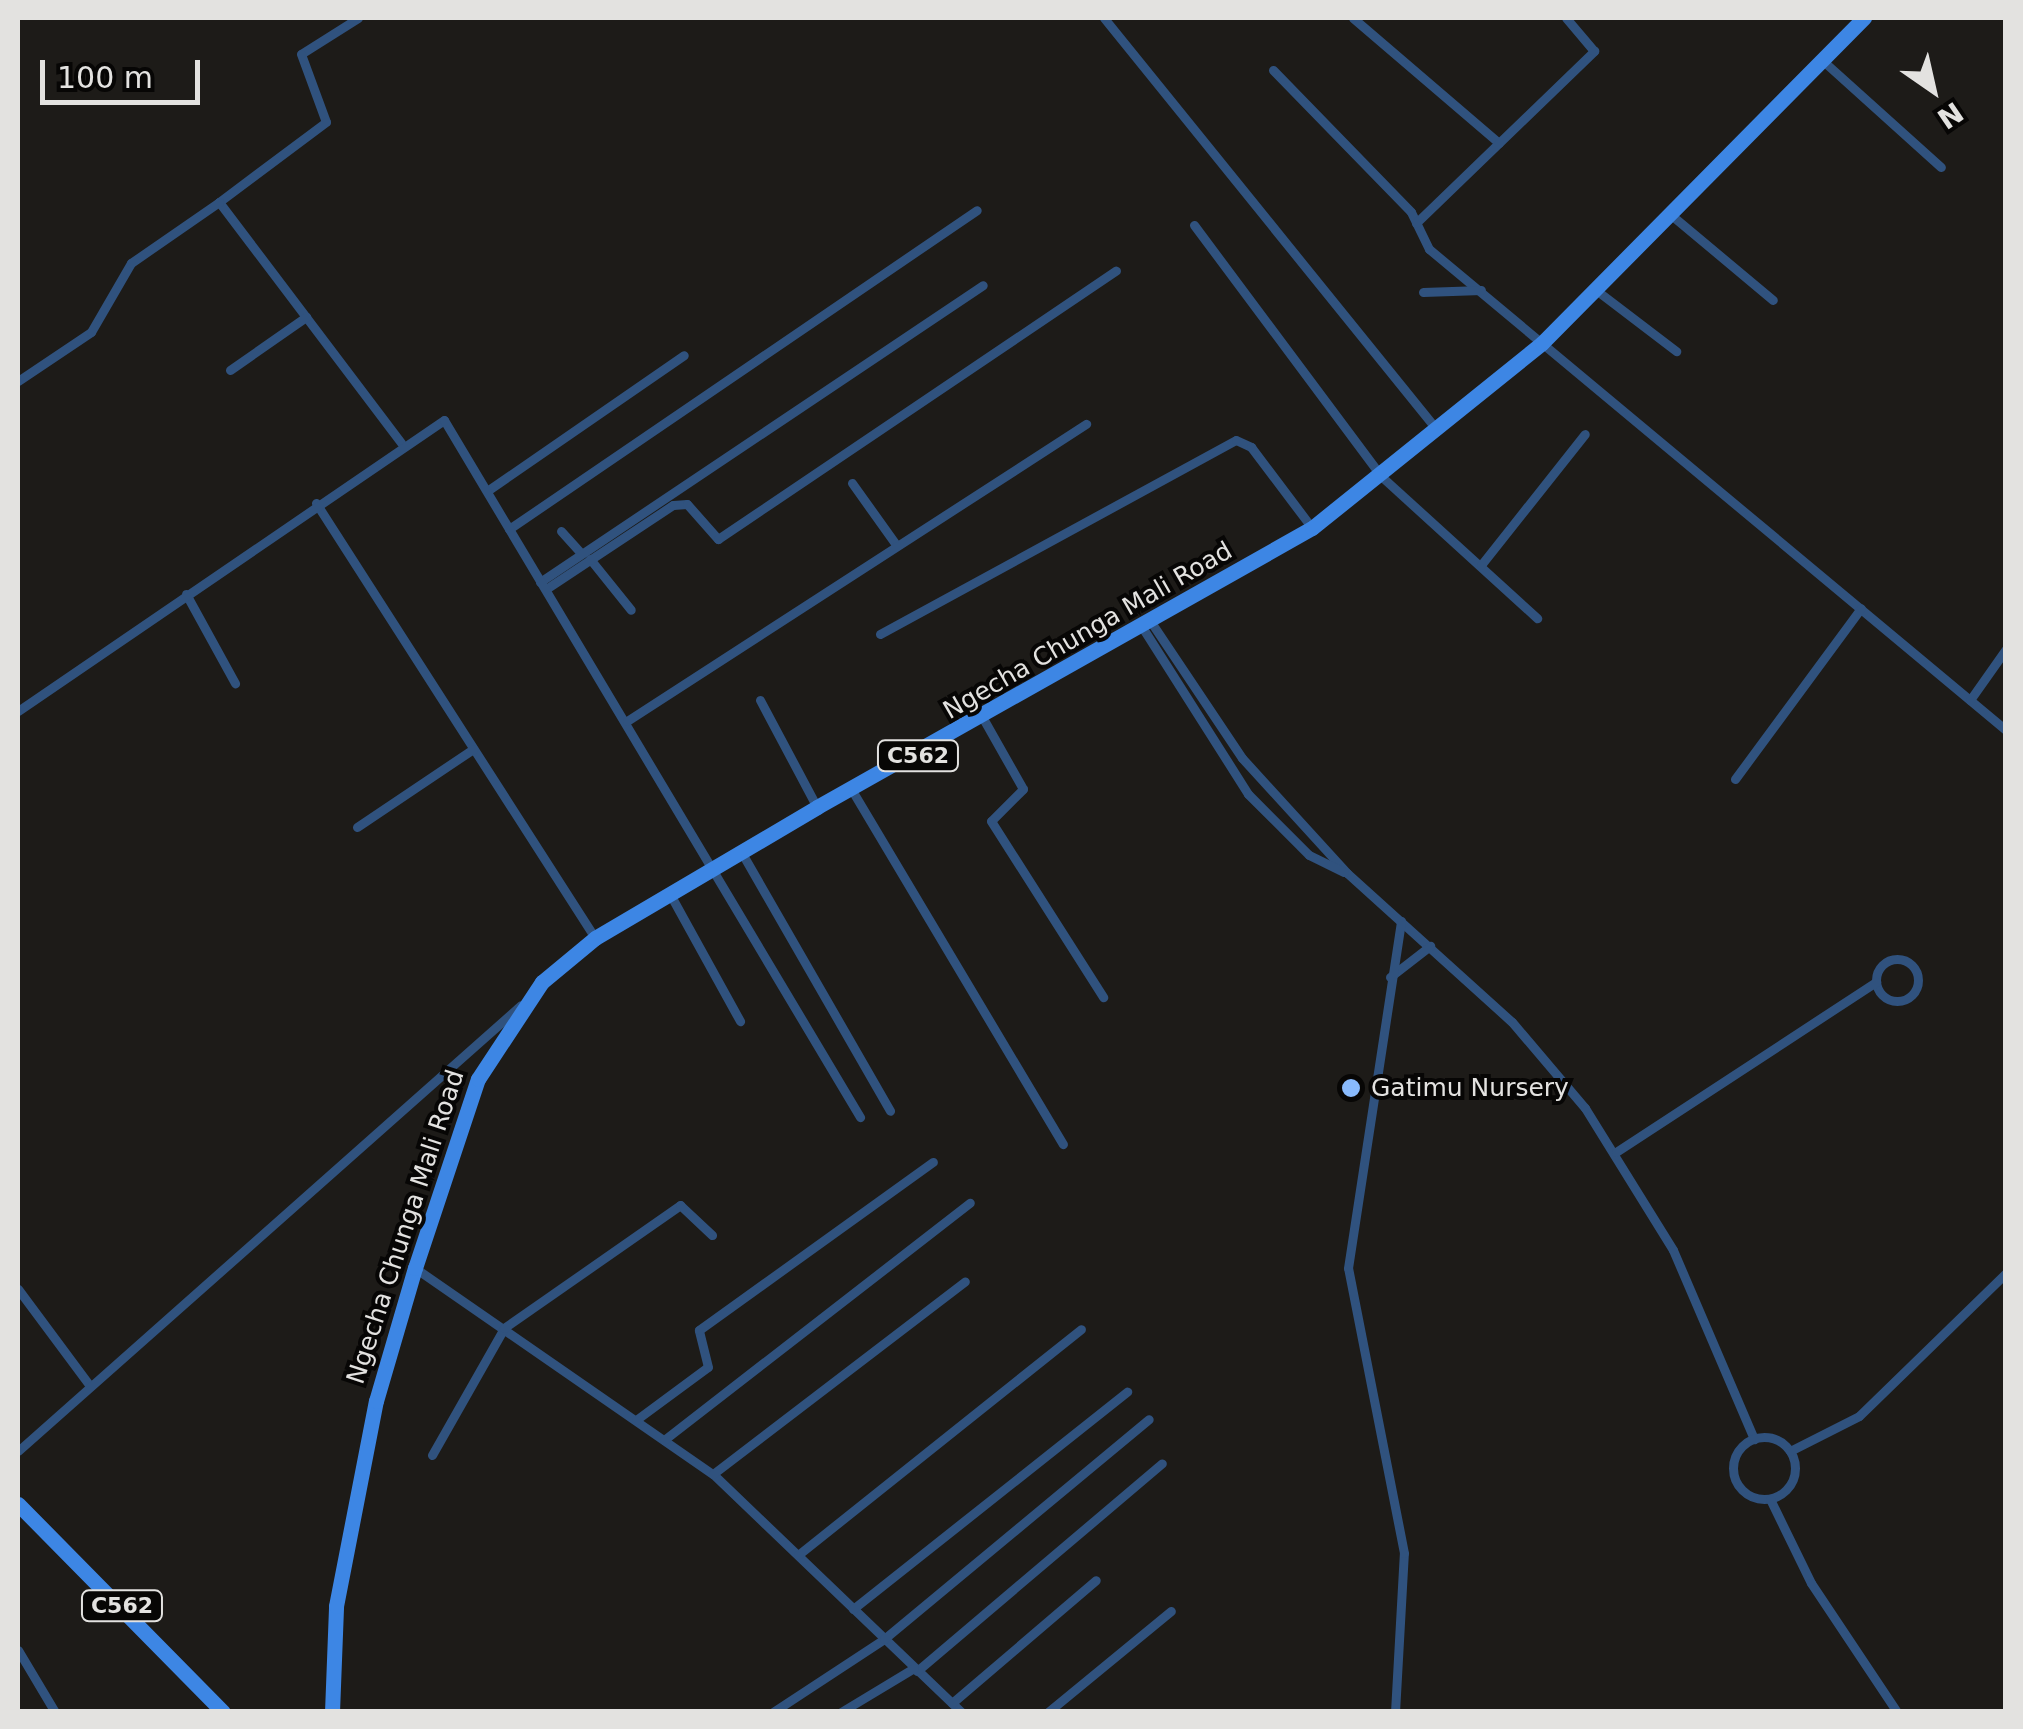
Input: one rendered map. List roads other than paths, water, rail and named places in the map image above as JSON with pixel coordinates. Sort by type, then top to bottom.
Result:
[{"type":"main road","name":"Ngecha Chunga Mali Road","points":[[332,1712],[336,1606],[376,1401],[414,1268],[478,1079],[522,1005],[595,938],[743,855],[817,807],[854,792],[1149,627],[1312,528],[1382,477],[1542,343],[1864,18]]},
{"type":"main road","name":"C562","points":[[18,1504],[222,1712]]},
{"type":"street","points":[[18,381],[92,332],[132,263],[326,122],[301,54],[358,18]]},
{"type":"street","points":[[1104,18],[1439,432]]},
{"type":"street","points":[[1353,18],[1499,143]]},
{"type":"street","points":[[1416,224],[1594,51],[1566,18]]},
{"type":"street","points":[[1822,60],[1942,166]]},
{"type":"street","points":[[1273,70],[1416,224],[1424,243],[2006,730]]},
{"type":"street","points":[[219,202],[401,443]]},
{"type":"street","points":[[509,529],[977,210]]},
{"type":"street","points":[[1670,214],[1773,300]]},
{"type":"street","points":[[1194,225],[1382,477],[1537,618]]},
{"type":"street","points":[[586,556],[682,502],[718,539],[1116,271]]},
{"type":"street","points":[[543,585],[983,285]]},
{"type":"street","points":[[1423,292],[1481,290]]},
{"type":"street","points":[[1596,290],[1676,351]]},
{"type":"street","points":[[230,370],[306,317]]},
{"type":"street","points":[[487,492],[684,356]]},
{"type":"street","points":[[18,711],[401,443],[444,420],[718,869],[860,1117]]},
{"type":"street","points":[[626,722],[1086,424]]},
{"type":"street","points":[[1481,564],[1585,434]]},
{"type":"street","points":[[880,634],[1236,440],[1251,446],[1312,528]]},
{"type":"street","points":[[852,482],[896,546]]},
{"type":"street","points":[[316,503],[595,938]]},
{"type":"street","points":[[561,531],[631,610]]},
{"type":"street","points":[[186,594],[235,683]]},
{"type":"street","points":[[1735,779],[1862,608]]},
{"type":"street","points":[[1149,627],[1248,794],[1308,856],[1346,874]]},
{"type":"street","points":[[1149,627],[1242,758],[1346,874],[1430,946],[1523,1035],[1616,1152],[1709,1324],[1754,1439]]},
{"type":"street","points":[[1970,700],[2006,649]]},
{"type":"street","points":[[760,700],[817,807]]},
{"type":"street","points":[[984,720],[1023,789],[991,821],[1102,997]]},
{"type":"street","points":[[357,827],[474,749]]},
{"type":"street","points":[[854,792],[1064,1144]]},
{"type":"street","points":[[743,855],[890,1111]]},
{"type":"street","points":[[671,896],[740,1021]]},
{"type":"street","points":[[1395,1712],[1404,1553],[1348,1268],[1390,978],[1402,921]]},
{"type":"street","points":[[1390,978],[1430,946]]},
{"type":"street","points":[[1616,1152],[1876,982],[1895,959],[1918,980],[1896,1002],[1876,982]]},
{"type":"street","points":[[18,1451],[522,1005]]},
{"type":"street","points":[[636,1420],[708,1367],[698,1330],[933,1162]]},
{"type":"street","points":[[664,1440],[970,1203]]},
{"type":"street","points":[[432,1455],[504,1328],[680,1205],[712,1235]]},
{"type":"street","points":[[414,1268],[712,1474],[961,1712]]},
{"type":"street","points":[[1754,1439],[1790,1451],[1860,1416],[2006,1273]]},
{"type":"street","points":[[712,1474],[965,1281]]},
{"type":"street","points":[[18,1289],[90,1386]]},
{"type":"street","points":[[798,1555],[1081,1330]]},
{"type":"street","points":[[853,1608],[1127,1392]]},
{"type":"street","points":[[773,1712],[884,1639],[1150,1420]]},
{"type":"street","points":[[1754,1439],[1733,1472],[1741,1490],[1770,1499],[1811,1583],[1896,1712]]},
{"type":"street","points":[[1770,1499],[1793,1480],[1790,1451]]},
{"type":"street","points":[[840,1712],[916,1669],[1162,1462]]},
{"type":"street","points":[[952,1702],[1096,1580]]},
{"type":"street","points":[[1048,1712],[1172,1611]]},
{"type":"street","points":[[18,1650],[55,1712]]},
{"type":"place","name":"Gatimu Nursery","points":[[1351,1088]]}]
